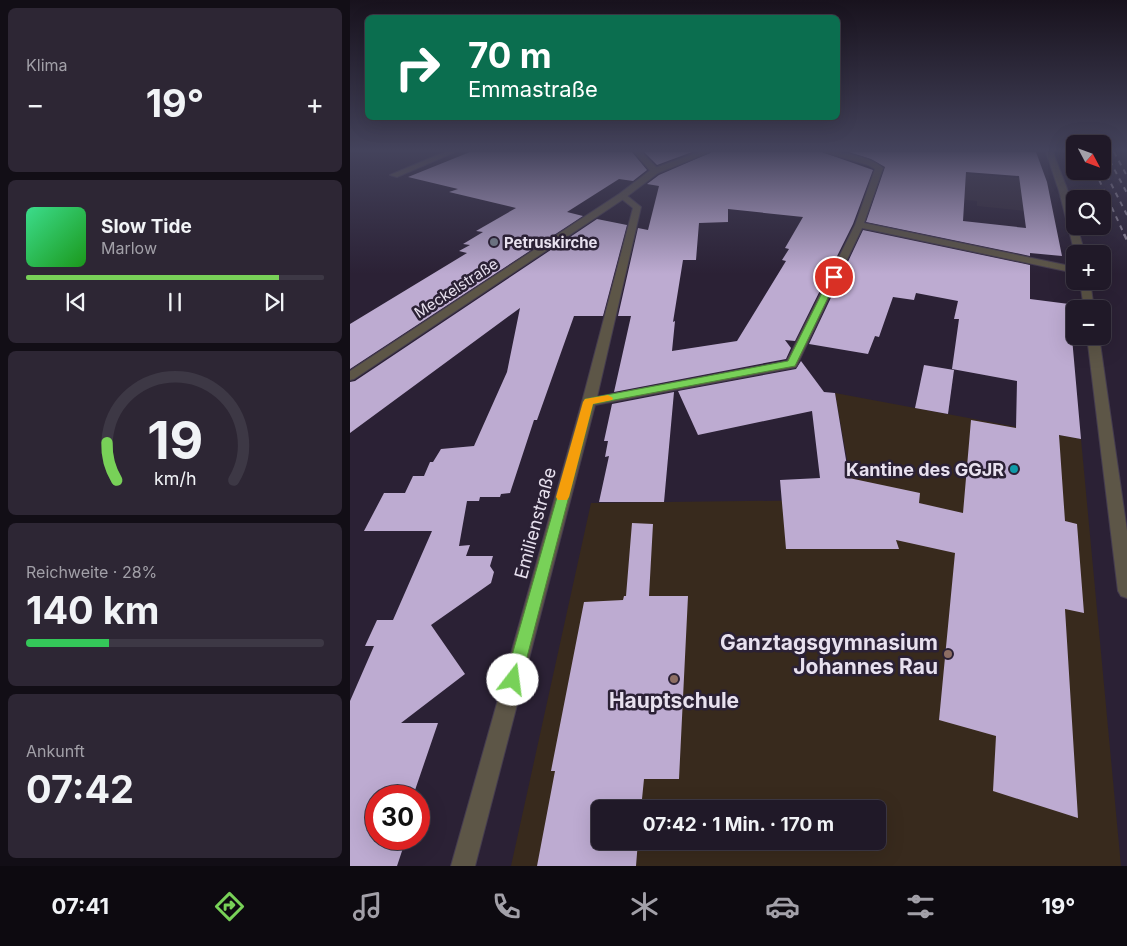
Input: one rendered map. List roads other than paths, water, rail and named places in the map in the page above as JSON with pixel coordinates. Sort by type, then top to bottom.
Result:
[{"type":"street","name":"Meckelstraße","points":[[350,376],[627,192]]},
{"type":"street","points":[[588,402],[792,364],[859,225],[870,192]]},
{"type":"street","points":[[1063,192],[1078,245]]},
{"type":"street","name":"Emilienstraße","points":[[463,866],[588,402],[637,207],[622,196]]},
{"type":"street","points":[[859,225],[1066,268]]},
{"type":"street","points":[[1094,345],[1127,590]]},
{"type":"railway","points":[[1105,192],[1125,236]]},
{"type":"railway","points":[[1115,192],[1127,215]]},
{"type":"railway","points":[[1125,236],[1127,240]]},
{"type":"place","name":"Petruskirche","points":[[494,242]]},
{"type":"place","name":"Kantine des GGJR","points":[[1014,469]]},
{"type":"place","name":"Ganztagsgymnasium Johannes Rau","points":[[948,654]]},
{"type":"place","name":"Hauptschule","points":[[674,679]]}]
